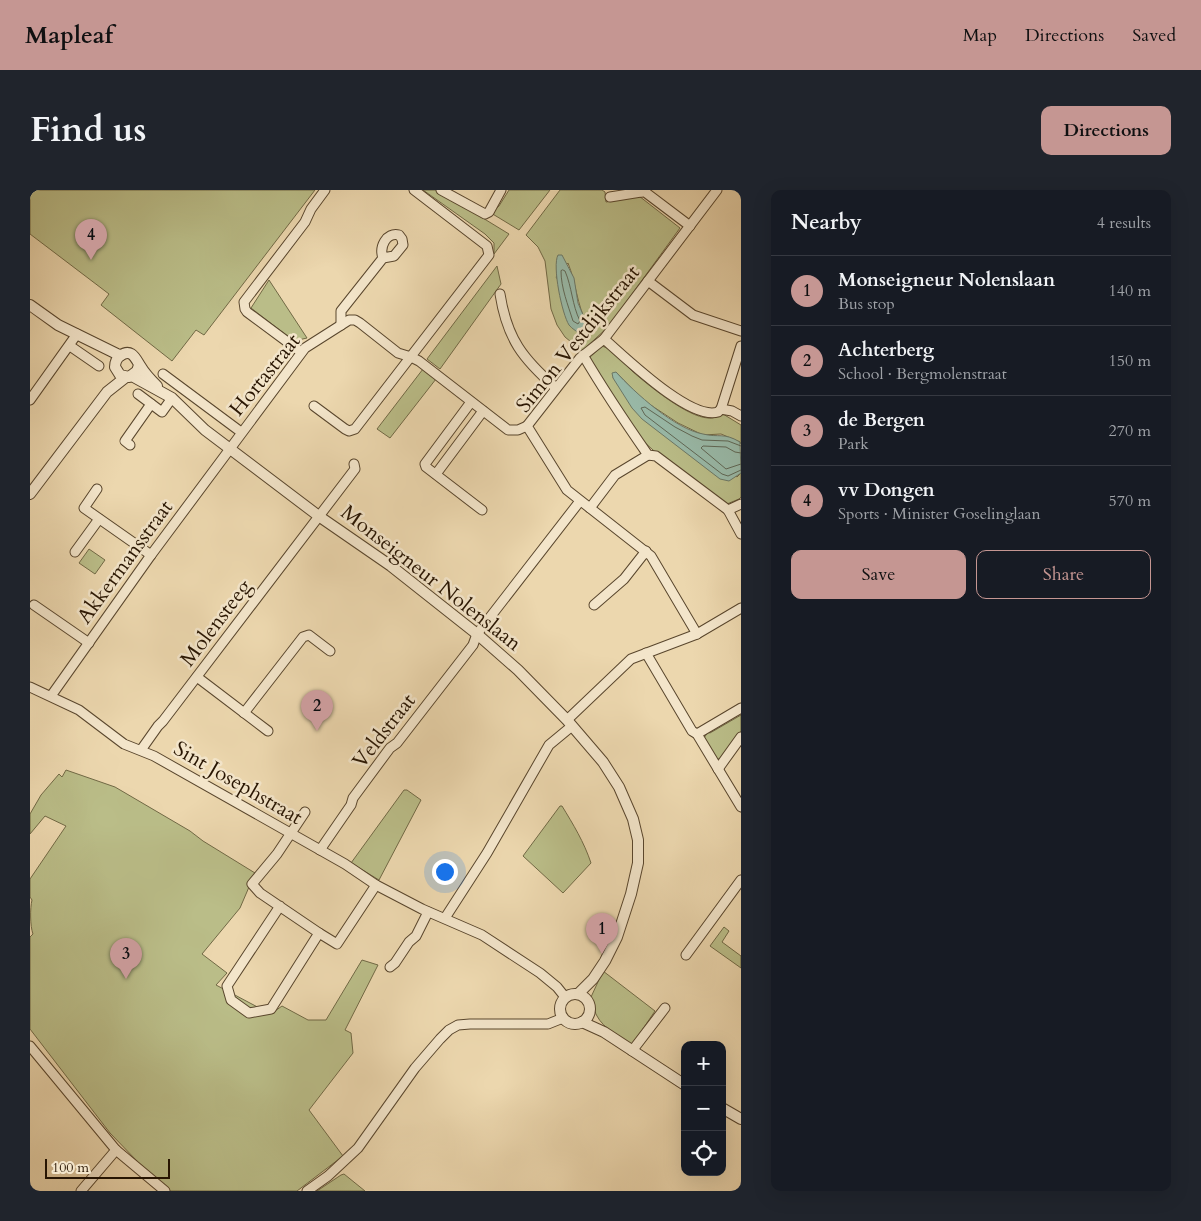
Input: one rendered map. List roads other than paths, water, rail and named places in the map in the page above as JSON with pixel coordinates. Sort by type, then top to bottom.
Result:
[{"type":"street","points":[[301,352],[247,312],[244,302],[305,222],[311,209],[326,190]]},
{"type":"street","points":[[314,406],[345,429],[349,431],[355,429],[489,255],[487,246],[414,190]]},
{"type":"street","points":[[441,190],[485,214],[489,212],[501,190]]},
{"type":"street","name":"Simon Vestdijkstraat","points":[[698,634],[651,556],[567,490],[527,426],[583,355],[604,339],[718,190]]},
{"type":"street","points":[[610,197],[640,191],[645,192],[690,226]]},
{"type":"street","points":[[341,325],[341,311],[383,258]]},
{"type":"street","points":[[648,281],[693,315],[741,331]]},
{"type":"street","points":[[500,294],[505,320],[516,344],[530,365],[556,388]]},
{"type":"street","points":[[30,305],[51,321],[117,354],[120,375],[129,376],[160,390]]},
{"type":"street","points":[[341,325],[349,320],[355,320],[398,353],[411,357],[508,430],[518,430],[527,426]]},
{"type":"street","name":"Hortastraat","points":[[229,449],[301,352],[341,325]]},
{"type":"street","points":[[30,400],[77,334]]},
{"type":"street","points":[[604,339],[655,384],[678,400],[707,413],[718,412],[721,409],[741,346]]},
{"type":"street","points":[[70,346],[99,366]]},
{"type":"street","points":[[30,494],[107,392],[118,362],[127,353],[137,359],[139,365],[160,390]]},
{"type":"street","points":[[583,355],[612,404],[621,414],[635,438],[648,455]]},
{"type":"street","points":[[107,392],[137,371],[139,365]]},
{"type":"street","points":[[163,374],[241,432]]},
{"type":"street","name":"Monseigneur Nolenslaan","points":[[160,390],[172,398],[204,430],[320,517],[391,566],[477,634],[518,670],[603,762],[619,787],[633,819],[638,840],[636,874],[623,922],[605,961],[582,997]]},
{"type":"street","points":[[138,394],[162,412],[172,398]]},
{"type":"street","points":[[471,402],[425,464],[426,467],[482,510]]},
{"type":"street","points":[[130,445],[125,441],[151,404]]},
{"type":"street","points":[[721,409],[732,411],[741,416]]},
{"type":"street","points":[[436,474],[483,411]]},
{"type":"street","name":"Akkermansstraat","points":[[51,696],[229,449]]},
{"type":"street","points":[[590,508],[615,475],[648,455],[656,456],[728,510],[741,534]]},
{"type":"street","name":"Monseigneur Nolenslaan","points":[[320,517],[355,469],[354,464]]},
{"type":"street","points":[[97,489],[84,508],[151,556]]},
{"type":"street","name":"Veldstraat","points":[[320,850],[351,805],[353,798],[390,748],[397,743],[473,645],[477,634],[580,501]]},
{"type":"street","points":[[728,510],[741,504]]},
{"type":"street","name":"Molensteeg","points":[[141,750],[320,517]]},
{"type":"street","points":[[75,552],[99,519]]},
{"type":"street","points":[[594,605],[624,579],[646,551]]},
{"type":"street","points":[[34,605],[89,643]]},
{"type":"street","points":[[445,918],[478,868],[549,744],[625,663],[646,652],[698,634],[741,608]]},
{"type":"street","points":[[244,713],[304,637],[309,635],[330,651]]},
{"type":"street","points":[[646,652],[692,731],[697,734],[741,807]]},
{"type":"street","points":[[197,677],[268,731]]},
{"type":"street","name":"Sint Josephstraat","points":[[30,687],[88,715],[124,744],[154,756],[345,864],[376,885],[428,912],[482,935],[553,983],[565,997]]},
{"type":"street","points":[[697,734],[741,708]]},
{"type":"street","points":[[718,769],[741,737]]},
{"type":"street","points":[[305,812],[277,854],[252,884],[260,893],[319,934],[337,944],[376,885]]},
{"type":"street","points":[[686,955],[741,880]]},
{"type":"street","points":[[280,906],[227,986],[231,1000],[249,1013],[271,1009],[319,934]]},
{"type":"street","points":[[390,967],[395,963],[409,942],[416,936],[428,912]]},
{"type":"street","points":[[582,1022],[589,1013],[589,1007],[582,997],[572,994],[565,997],[560,1008],[563,1018],[573,1024],[582,1022],[604,1032],[681,1082]]},
{"type":"street","points":[[632,1051],[664,1008]]},
{"type":"street","points":[[589,1013],[604,1032]]},
{"type":"street","points":[[307,1191],[328,1176],[358,1148],[421,1060],[449,1030],[458,1025],[470,1024],[548,1024],[563,1018]]},
{"type":"street","points":[[30,1046],[116,1150],[165,1191]]},
{"type":"street","points":[[726,1110],[741,1119]]},
{"type":"street","points":[[81,1191],[116,1150]]},
{"type":"water","points":[[558,255],[562,255],[574,278],[578,303],[587,324],[586,333],[582,335],[569,325],[563,311],[556,269]]},
{"type":"water","points":[[616,372],[644,400],[680,425],[692,431],[708,435],[725,436],[740,442],[741,473],[729,481],[720,479],[642,419],[632,408],[613,378],[612,373]]},
{"type":"place","name":"vv Dongen","points":[[91,260]]},
{"type":"place","name":"Achterberg","points":[[317,731]]},
{"type":"place","name":"Monseigneur Nolenslaan","points":[[602,954]]},
{"type":"place","name":"de Bergen","points":[[126,979]]}]
